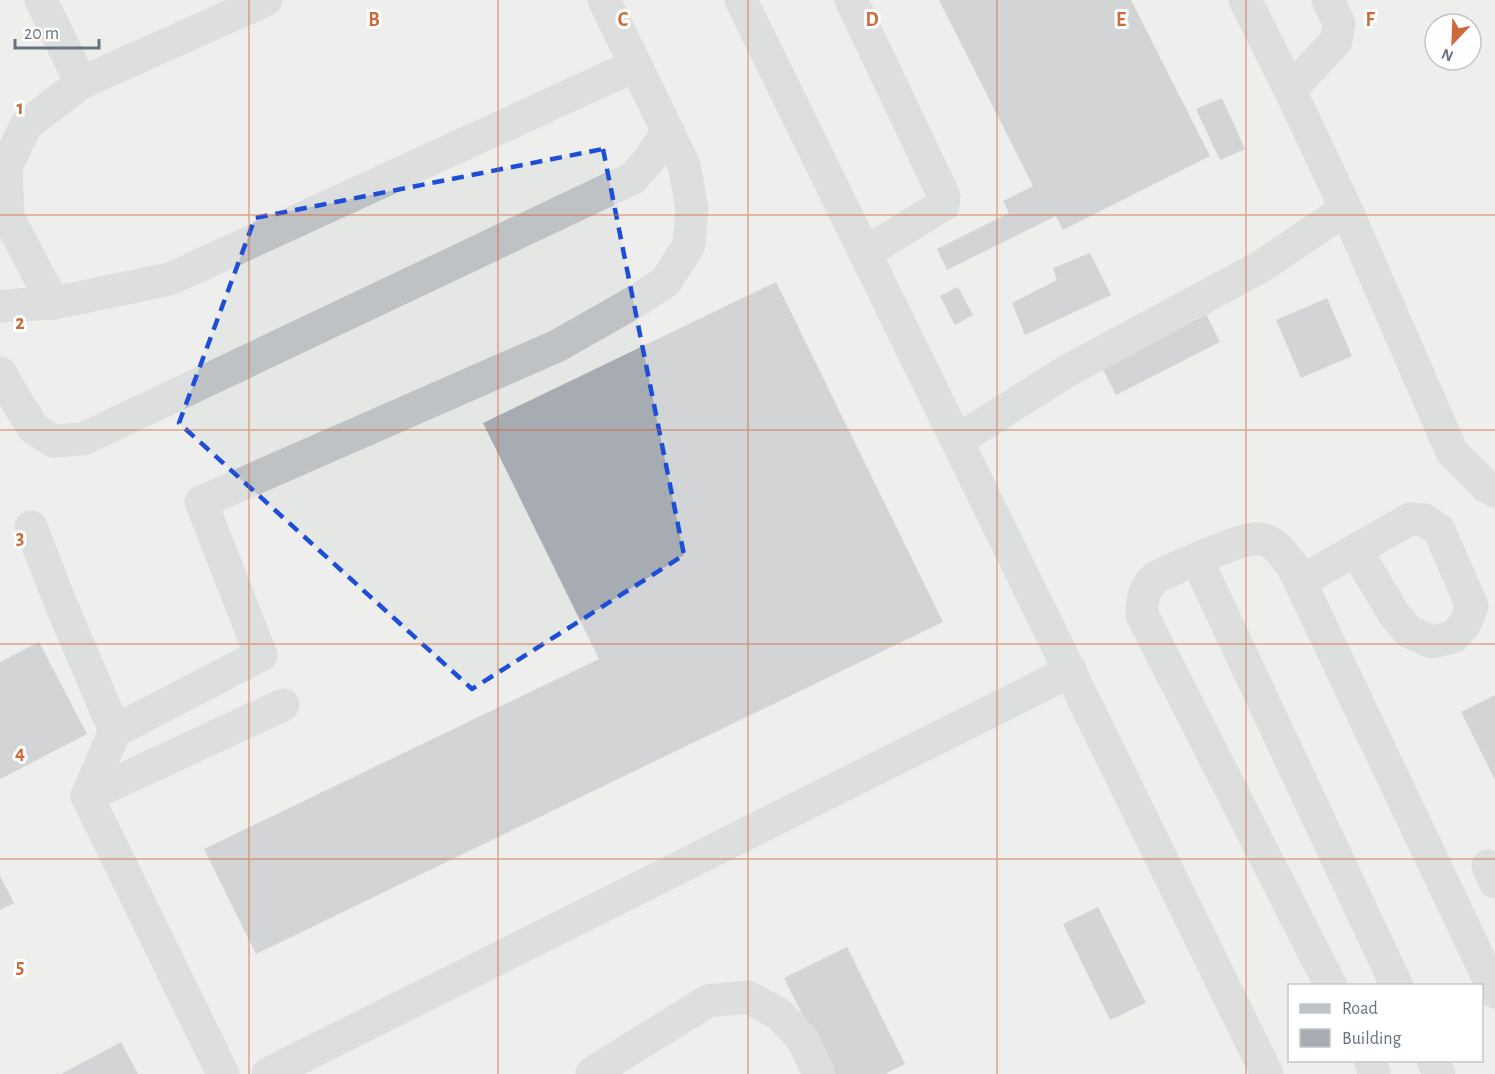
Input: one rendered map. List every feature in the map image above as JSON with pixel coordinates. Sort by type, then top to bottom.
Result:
[{"type":"street","points":[[41,0],[81,83]]},
{"type":"street","points":[[53,303],[8,217],[6,167],[26,125],[81,83],[266,0]]},
{"type":"street","points":[[223,1074],[87,796],[115,731],[261,655],[201,502],[557,346],[638,300],[666,280],[689,245],[692,208],[684,165],[604,0]]},
{"type":"street","points":[[741,0],[1267,1074]]},
{"type":"street","points":[[851,0],[944,196],[943,205],[866,253]]},
{"type":"street","points":[[1245,0],[1346,209],[1452,452],[1487,487],[1495,491]]},
{"type":"street","points":[[1290,90],[1336,41],[1339,22],[1328,0]]},
{"type":"street","points":[[0,306],[53,303],[170,279],[636,64]]},
{"type":"street","points":[[0,373],[33,428],[53,441],[82,439],[633,178],[649,160],[668,131]]},
{"type":"street","points":[[958,440],[1067,371],[1263,266],[1346,209]]},
{"type":"street","points":[[31,527],[115,731]]},
{"type":"street","points":[[1330,984],[1142,615],[1142,599],[1146,587],[1156,577],[1244,540],[1262,538],[1275,545],[1292,565],[1495,992]]},
{"type":"street","points":[[1300,582],[1356,550]]},
{"type":"street","points":[[1197,560],[1396,984]]},
{"type":"street","points":[[268,1074],[304,1065],[1071,671]]},
{"type":"street","points":[[87,796],[283,705]]},
{"type":"street","points":[[592,1073],[708,1001],[748,997],[779,1014],[803,1040],[819,1074]]},
{"type":"highlighted area","points":[[603,149],[684,555],[472,689],[179,423],[255,218]]},
{"type":"shaded area","points":[[0,0],[1495,0],[1495,1074],[0,1074]]},
{"type":"building","points":[[939,0],[1131,0],[1210,156],[1063,230],[1056,216],[947,270],[937,249],[1009,213],[1003,201],[1033,186]]},
{"type":"building","points":[[1222,98],[1245,149],[1220,160],[1196,109]]},
{"type":"building","points":[[1090,253],[1111,295],[1025,335],[1012,303],[1057,280],[1053,268]]},
{"type":"building","points":[[776,282],[943,622],[256,954],[204,849],[599,659],[483,423]]},
{"type":"building","points":[[958,287],[973,315],[955,325],[940,296]]},
{"type":"building","points":[[1327,298],[1352,356],[1301,378],[1276,320]]},
{"type":"building","points":[[1204,310],[1220,342],[1116,395],[1100,364]]},
{"type":"building","points":[[39,642],[87,734],[0,779],[0,662]]},
{"type":"building","points":[[1495,695],[1495,780],[1461,712]]},
{"type":"building","points":[[0,876],[14,903],[0,910]]},
{"type":"building","points":[[1098,907],[1146,1003],[1110,1020],[1063,924]]},
{"type":"building","points":[[847,947],[905,1064],[885,1074],[832,1074],[784,978]]},
{"type":"building","points":[[121,1042],[138,1074],[61,1074]]}]
